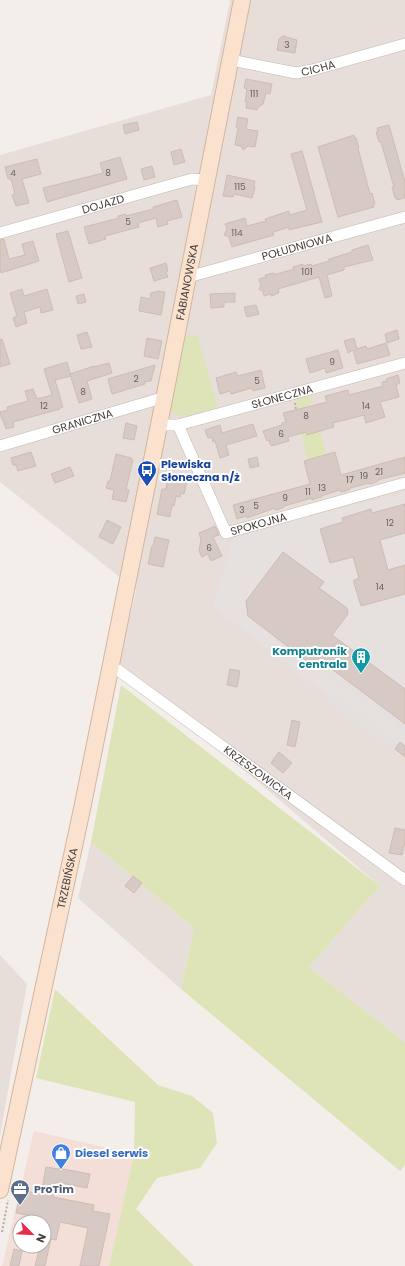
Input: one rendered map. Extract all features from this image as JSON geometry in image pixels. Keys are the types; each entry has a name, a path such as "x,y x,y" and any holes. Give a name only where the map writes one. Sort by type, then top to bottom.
{"street":[{"name":"FABIANOWSKA","path":"131,565 242,0"},
{"name":"CICHA","path":"230,60 296,73 312,70 405,44"},
{"name":"DOJAZD","path":"0,233 192,180 207,180"},
{"name":"POŁUDNIOWA","path":"188,277 405,217"},
{"name":"SŁONECZNA","path":"159,425 178,425 405,363"},
{"name":"GRANICZNA","path":"0,446 165,397"},
{"name":"SPOKOJNA","path":"178,425 226,533 405,483"},
{"name":"TRZEBIŃSKA","path":"0,1190 78,824 131,565"},
{"name":"KRZESZOWICKA","path":"110,668 118,670 405,880"}],"path":[{"path":"295,406 296,410"}],"shaded area":[{"path":"230,0 405,0 405,494 234,535 405,756 405,1042 309,967 380,886 119,663 136,590 0,482 0,155 211,95"},
{"path":"405,494 405,756 213,606 234,535"},
{"path":"317,661 405,727 405,733 314,666"},
{"path":"335,693 400,741 394,749 329,701"},
{"path":"91,842 194,928 181,989 78,898"},
{"path":"0,955 27,984 0,1136"},
{"path":"34,1131 134,1154 109,1266 2,1266 12,1224 12,1254 52,1254 52,1214 14,1214"}],"green space":[{"path":"197,335 218,408 180,417 175,415 170,410 185,336"},
{"path":"310,395 312,404 304,406 304,408 298,410 295,399"},
{"path":"320,431 326,455 308,460 301,434 306,432 307,435"},
{"path":"121,685 380,886 309,967 405,1042 405,1165 400,1171 181,989 194,928 91,842"},
{"path":"55,989 158,1085 192,1096 213,1113 217,1143 200,1168 157,1178 136,1209 194,1266 109,1266 134,1154 135,1102 36,1078"}],"building":[{"path":"283,36 297,40 295,53 277,50 279,39"},
{"path":"246,79 272,84 270,94 266,93 263,104 258,107 257,110 246,108 247,102 245,102 247,89 244,88"},
{"path":"238,117 248,119 246,129 258,131 255,147 248,146 243,150 241,146 235,145"},
{"path":"137,122 139,130 125,134 123,125"},
{"path":"389,125 405,182 405,198 397,200 396,197 395,198 392,187 394,187 381,142 379,142 376,132 378,131 377,128"},
{"path":"354,135 359,148 370,194 372,193 375,204 373,204 374,207 338,217 318,147"},
{"path":"181,149 185,162 174,165 171,152"},
{"path":"302,151 322,222 289,230 289,227 273,232 274,235 232,247 229,237 224,235 227,229 225,224 245,218 247,226 266,221 265,219 289,211 289,215 307,210 291,154"},
{"path":"120,157 127,179 47,202 43,188 103,173 100,163"},
{"path":"37,159 41,174 22,179 29,203 16,206 12,195 15,194 13,186 11,179 8,179 5,167"},
{"path":"152,166 155,177 144,180 141,169"},
{"path":"227,175 255,181 255,188 252,198 234,194 233,197 223,196"},
{"path":"177,200 182,217 167,221 168,224 158,227 156,218 138,223 139,227 105,236 106,239 89,244 84,227 119,218 118,216 126,214 126,216 153,209 153,207"},
{"path":"68,231 82,278 69,282 56,234"},
{"path":"4,239 9,259 25,255 22,244 33,241 39,261 1,273 0,240"},
{"path":"368,245 373,260 344,267 344,270 327,275 332,296 325,298 319,277 278,289 279,293 271,296 271,294 264,296 263,291 259,289 261,286 259,279 266,277 265,275 274,273 274,275 294,269 293,267 303,264 303,266 311,264 312,266 329,261 329,259"},
{"path":"166,263 168,271 166,272 168,277 154,281 150,268"},
{"path":"22,289 24,296 47,289 53,310 41,313 40,307 24,312 27,323 16,327 13,318 17,316 10,293"},
{"path":"159,291 165,292 161,315 139,311 141,297 150,299 151,293"},
{"path":"235,293 235,302 224,302 224,307 211,308 210,294"},
{"path":"84,294 86,302 78,304 76,296"},
{"path":"256,305 259,314 247,317 244,307"},
{"path":"397,330 399,339 387,343 385,334"},
{"path":"87,332 92,347 81,349 77,335"},
{"path":"147,338 162,341 158,359 144,356"},
{"path":"354,338 357,349 366,346 367,349 386,343 390,355 357,364 353,350 348,353 344,341"},
{"path":"0,339 2,339 10,364 0,367"},
{"path":"338,350 343,368 326,373 325,368 310,373 306,359"},
{"path":"67,362 71,376 55,380 63,407 13,422 14,427 6,429 0,412 8,410 7,407 28,401 25,391 33,389 37,399 52,395 44,369"},
{"path":"109,363 112,373 87,381 92,399 79,403 70,374"},
{"path":"155,365 151,381 144,382 145,384 112,394 108,379"},
{"path":"261,370 265,388 253,391 252,388 231,394 230,391 220,394 216,378 236,372 238,376"},
{"path":"398,375 400,383 396,385 399,397 380,402 385,417 366,423 364,415 333,423 334,427 307,435 306,432 288,437 289,441 271,446 269,440 267,441 263,431 282,425 282,423 286,422 283,413 327,402 325,396 348,390 349,395 383,386 382,382 387,381 386,379"},
{"path":"126,423 137,426 134,440 123,438"},
{"path":"253,424 257,436 226,445 229,455 220,458 215,441 213,442 212,437 208,438 205,430 220,425 222,433"},
{"path":"31,452 36,466 18,471 16,465 13,465 11,458"},
{"path":"335,452 341,475 405,457 405,473 378,480 374,483 350,488 346,491 341,492 340,490 312,500 312,498 284,506 280,509 275,510 275,508 247,518 246,516 237,519 233,505 310,484 304,461"},
{"path":"116,454 131,458 133,460 126,489 129,490 126,502 112,499 114,490 106,488 108,481 110,481"},
{"path":"257,457 259,466 250,468 248,459"},
{"path":"70,467 74,476 55,483 51,474"},
{"path":"168,477 187,481 184,494 181,493 180,497 176,496 174,506 172,505 170,517 157,514 162,489 166,489"},
{"path":"405,504 405,533 380,540 388,570 405,565 405,594 361,606 354,583 354,580 359,578 353,557 330,563 320,529 343,522 342,518 371,509 372,513"},
{"path":"107,520 121,527 113,544 99,537"},
{"path":"215,526 219,535 213,537 222,556 211,561 208,554 202,557 199,551 201,540 199,533"},
{"path":"155,537 169,540 163,567 148,564"},
{"path":"283,552 324,582 319,588 347,608 348,614 332,635 405,689 405,724 317,658 312,665 248,616 246,601"},
{"path":"230,669 240,671 237,687 227,685"},
{"path":"292,720 300,722 295,747 287,745"},
{"path":"400,742 405,746 405,757 395,749"},
{"path":"279,752 292,763 283,773 271,763"},
{"path":"395,828 405,830 405,842 402,855 389,853"},
{"path":"133,876 142,883 134,893 125,886"},
{"path":"46,1167 90,1174 87,1188 56,1182 53,1197 94,1205 93,1211 110,1214 99,1266 80,1266 88,1228 60,1222 56,1240 52,1239 52,1214 16,1213 21,1190 41,1194"},
{"path":"13,1254 21,1254 19,1266 10,1266"},
{"path":"38,1254 48,1254 45,1266 35,1266"}],"place":[{"name":"Plewiska Słoneczna n/ż","path":"147,487"},
{"name":"Komputronik centrala","path":"361,674"},
{"name":"Diesel serwis","path":"61,1170"},
{"name":"ProTim","path":"20,1206"}]}
